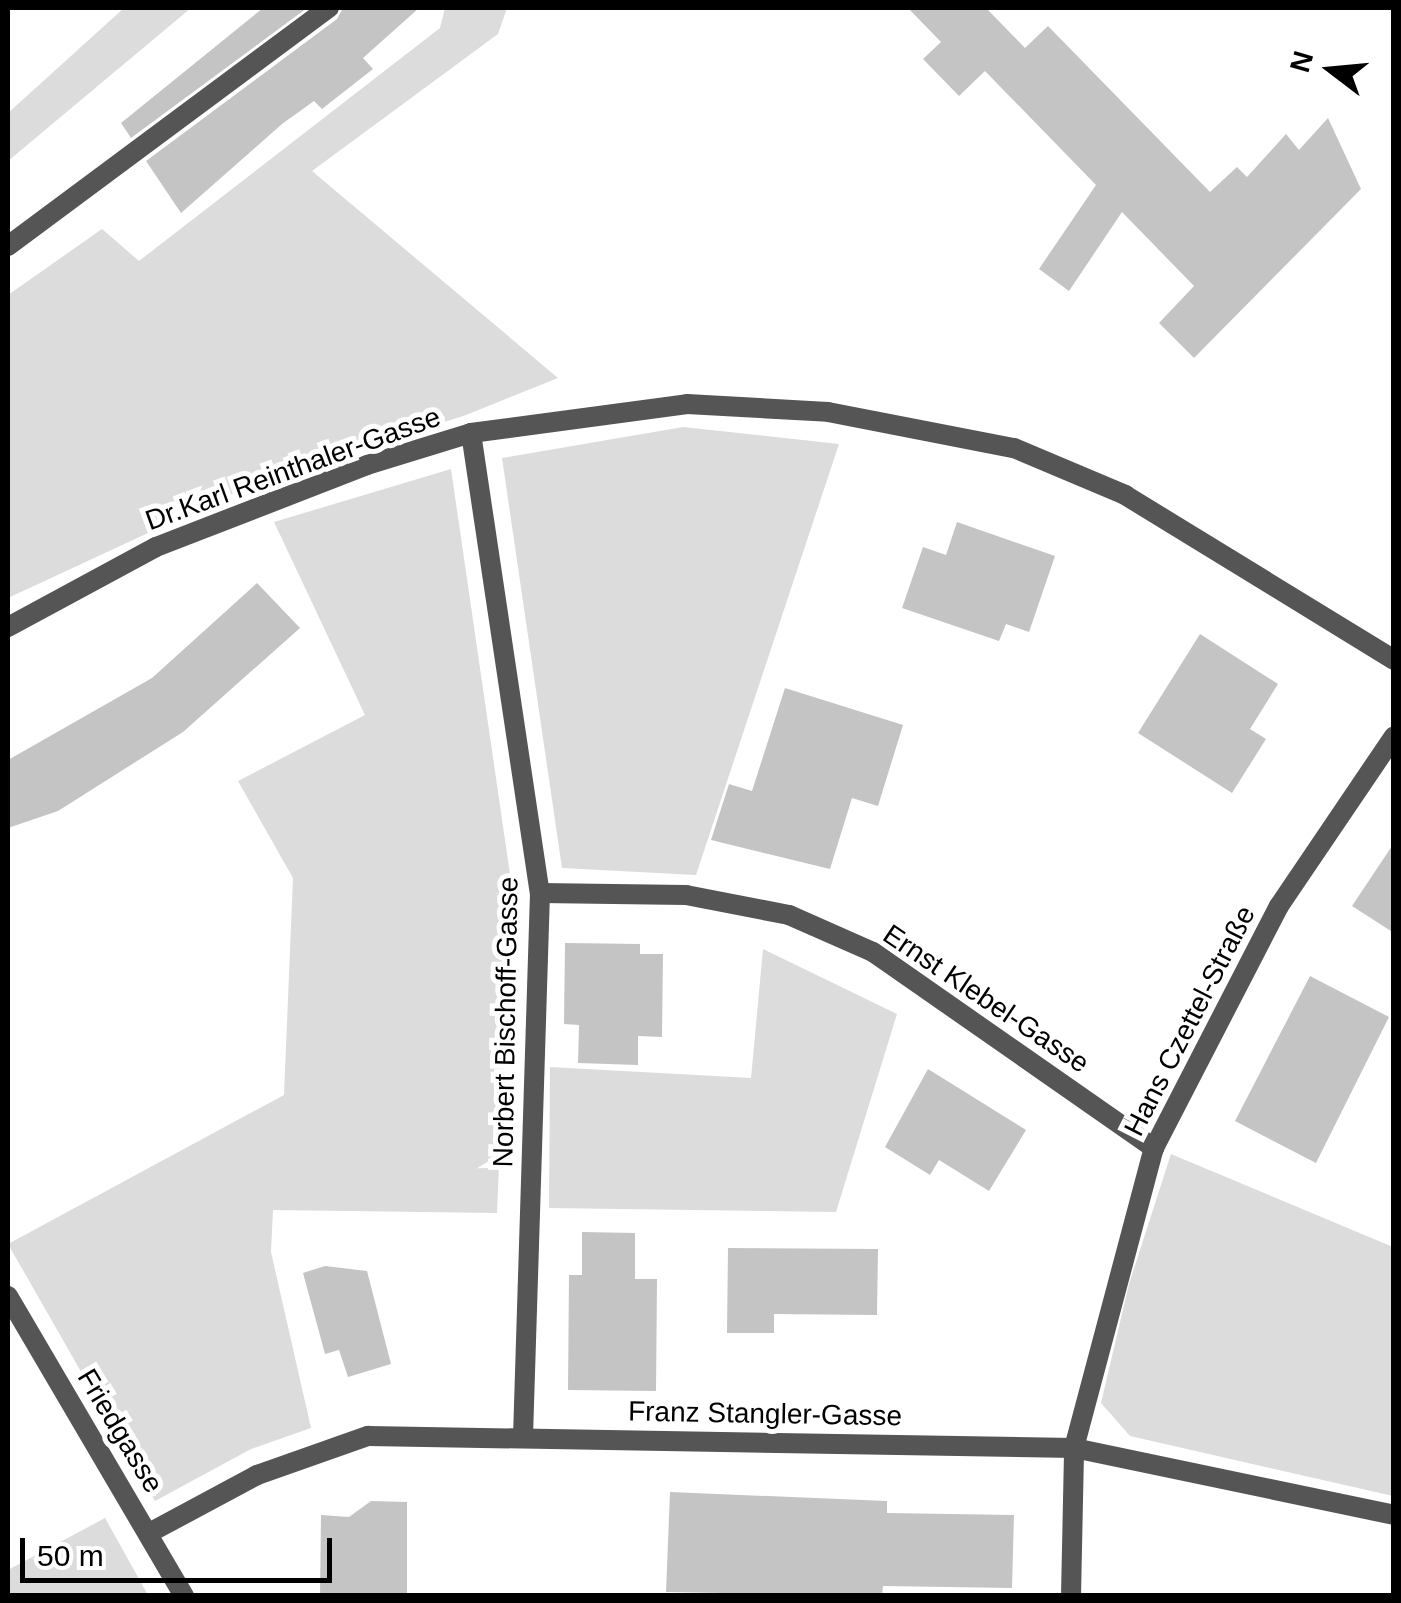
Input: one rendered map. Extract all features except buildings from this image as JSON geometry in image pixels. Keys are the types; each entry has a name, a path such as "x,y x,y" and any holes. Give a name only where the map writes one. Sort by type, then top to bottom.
{"street":[{"path":"8,246 329,8"},
{"name":"Dr.Karl Reinthaler-Gasse","path":"8,627 156,547 367,464 470,434 687,404 828,412 1014,448 1125,495 1394,660"},
{"name":"Norbert Bischoff-Gasse","path":"470,434 540,893 522,1436"},
{"name":"Hans Czettel-Straße","path":"1072,1596 1074,1448 1108,1300 1154,1148 1279,906 1394,736"},
{"name":"Ernst Klebel-Gasse","path":"540,893 686,895 789,916 873,952 1154,1148"},
{"name":"Friedgasse","path":"10,1306 184,1596"},
{"name":"Franz Stangler-Gasse","path":"149,1533 257,1475 368,1436 1074,1448 1394,1516"}],"shaded area":[{"path":"124,8 191,8 8,161 8,113"},
{"path":"445,8 507,8 498,34 312,171 558,378 466,415 258,482 8,598 8,295 102,229 139,261 440,28"},
{"path":"683,427 839,444 696,875 562,868 502,458"},
{"path":"451,469 511,881 497,1213 273,1210 271,1252 311,1428 251,1449 155,1501 8,1244 284,1095 293,878 238,781 365,715 274,522"},
{"path":"763,949 897,1014 836,1212 549,1208 550,1067 751,1078"},
{"path":"1171,1154 1393,1247 1393,1496 1130,1436 1101,1403 1129,1284"},
{"path":"105,1518 148,1595 8,1595 8,1570"}]}
